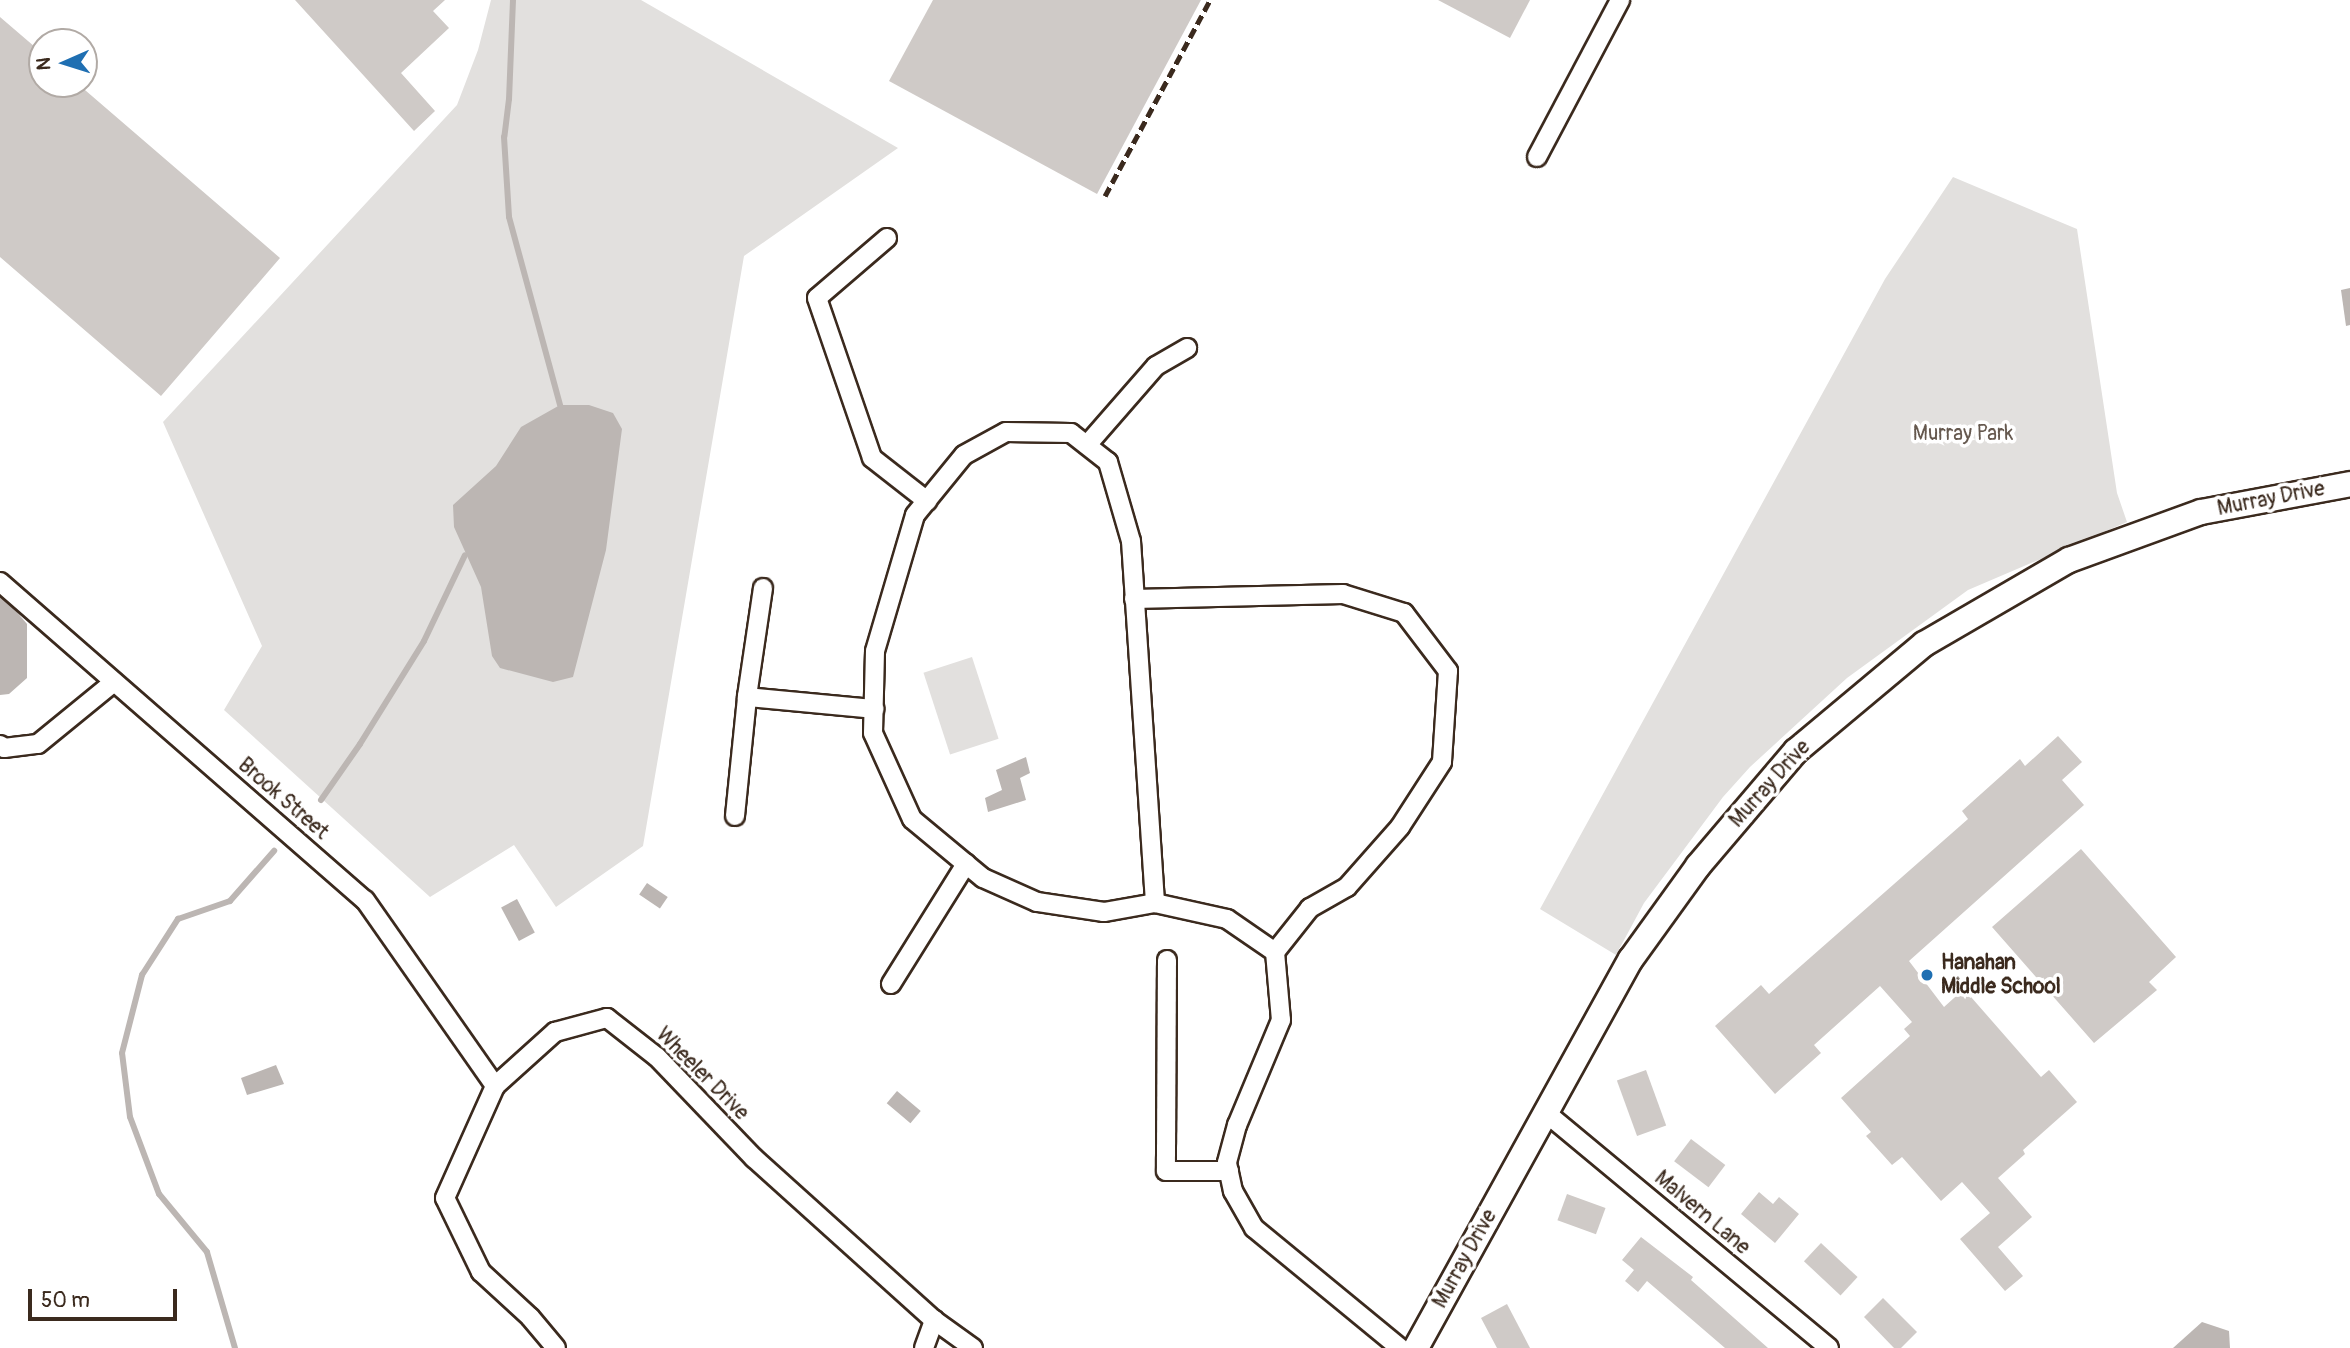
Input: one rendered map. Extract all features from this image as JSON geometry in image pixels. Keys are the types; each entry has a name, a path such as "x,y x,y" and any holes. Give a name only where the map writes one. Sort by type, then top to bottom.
{"street":[{"path":"1537,157 1620,0"},
{"path":"887,238 817,298 872,458 927,500"},
{"path":"1087,445 1156,366 1187,348"},
{"path":"1155,903 1130,541 1108,462 1071,433 1006,432 964,455 915,515 875,651 873,733 912,819 983,878 1037,902 1104,912 1155,903 1227,919 1275,952"},
{"name":"Murray Drive","path":"1413,1348 1631,959 1698,866 1796,751 1924,644 2069,560 2201,512 2350,484"},
{"name":"Brook Street","path":"0,582 365,900 495,1086"},
{"path":"735,816 747,696 764,588"},
{"path":"1134,599 1343,594 1404,613 1448,671 1442,762 1400,827 1347,887 1310,908 1275,952 1281,1020 1237,1125 1227,1163 1233,1191 1254,1228 1413,1348"},
{"path":"0,745 4,748 38,744 114,682"},
{"path":"747,696 874,709"},
{"path":"891,984 966,864"},
{"path":"1167,960 1166,1171 1229,1171"},
{"name":"Wheeler Drive","path":"556,1348 530,1317 481,1272 445,1198 495,1086 555,1032 607,1018 657,1057 754,1158 934,1320 973,1348"},
{"name":"Malvern Lane","path":"1545,1112 1829,1348"},
{"path":"924,1348 934,1320"}],"green space":[{"path":"491,0 641,0 898,148 744,256 643,846 556,907 514,845 430,897 224,710 262,646 163,422 457,105 478,50"},
{"name":"Murray Park","path":"1953,177 2077,229 2117,493 2127,522 1968,590 1847,678 1750,767 1723,797 1644,903 1616,955 1540,909 1885,279"},
{"path":"972,657 999,739 950,755 923,673"}],"shaded area":[{"path":"2350,288 2350,325 2346,326 2341,290"},
{"path":"560,405 589,405 613,413 622,429 606,550 573,677 553,682 500,668 492,656 481,587 454,527 453,505 496,466 521,427"},
{"path":"0,592 27,624 27,678 9,694 0,695"},
{"path":"1026,757 1030,773 1020,778 1026,800 988,812 985,798 1002,790 996,770"},
{"path":"647,883 668,897 660,909 639,895"},
{"path":"517,899 535,933 519,941 501,907"},
{"path":"276,1065 284,1084 247,1095 241,1078"},
{"path":"897,1091 921,1111 910,1123 887,1103"},
{"path":"2202,1322 2229,1331 2230,1348 2173,1348"}],"building":[{"path":"295,0 445,0 433,11 449,28 401,73 435,111 414,131"},
{"path":"933,0 1201,0 1097,194 889,81"},
{"path":"1438,0 1530,0 1510,38"},
{"path":"0,17 28,41 28,98 94,98 280,258 161,396 0,257"},
{"path":"2058,736 2082,762 2062,780 2084,805 1909,961 1944,1007 1964,989 2041,1077 2049,1070 2077,1102 2023,1150 2025,1154 1998,1178 2032,1217 1998,1247 2023,1276 2005,1291 1960,1239 1990,1213 1962,1182 1941,1201 1902,1157 1892,1165 1866,1136 1871,1132 1841,1098 1910,1036 1904,1029 1912,1022 1880,986 1814,1045 1821,1053 1775,1094 1715,1026 1761,985 1769,994 1968,819 1962,811 2020,759 2025,766"},
{"path":"2081,849 2176,957 2149,982 2157,990 2094,1043 1992,927"},
{"path":"1646,1070 1666,1125 1637,1136 1617,1081"},
{"path":"1691,1139 1725,1165 1708,1187 1674,1161"},
{"path":"1759,1192 1773,1204 1779,1197 1799,1214 1775,1243 1741,1214"},
{"path":"1567,1194 1606,1208 1596,1234 1557,1220"},
{"path":"1641,1237 1693,1277 1691,1280 1768,1348 1725,1348 1647,1281 1638,1292 1625,1281 1634,1270 1622,1260"},
{"path":"1821,1243 1858,1277 1841,1295 1804,1261"},
{"path":"1883,1298 1917,1332 1901,1348 1894,1348 1864,1317"},
{"path":"1507,1304 1530,1348 1497,1348 1481,1318"}],"waterway":[{"path":"513,0 509,99 504,137 509,217 560,405"},
{"path":"321,800 360,744 424,641 465,555"},
{"path":"235,1348 207,1252 159,1194 130,1117 122,1053 142,975 178,919 230,901 274,851"}],"railway":[{"path":"1105,196 1210,0"}],"place":[{"name":"Hanahan Middle School","path":"1927,975"}]}
